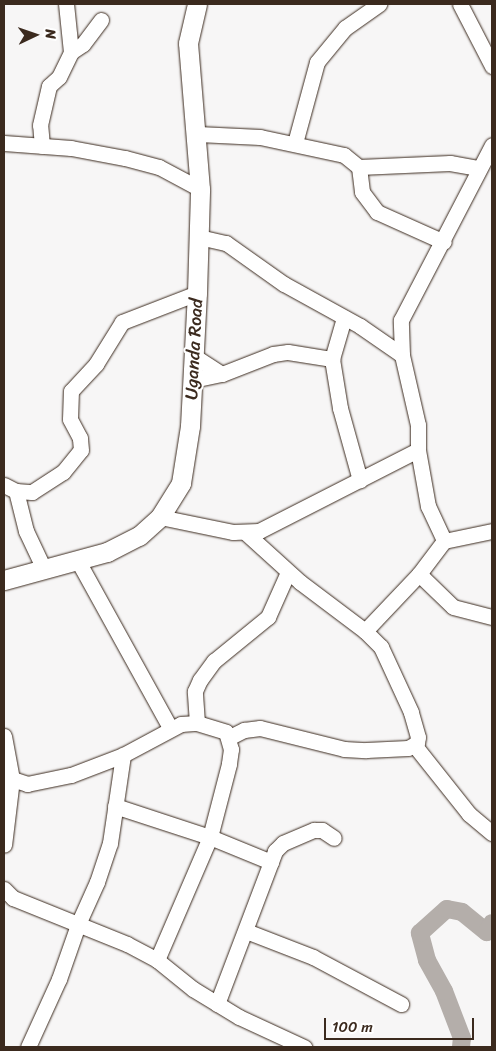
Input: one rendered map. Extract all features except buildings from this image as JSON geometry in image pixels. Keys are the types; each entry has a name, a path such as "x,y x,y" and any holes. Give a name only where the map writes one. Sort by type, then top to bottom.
{"main road":[{"name":"Uganda Road","path":"4,580 78,561 140,536 160,517 176,494 184,470 193,380 197,293 200,189 198,134 188,43 197,4"}],"street":[{"path":"42,146 40,125 49,86 59,78 71,52 66,4"},
{"path":"295,142 317,62 345,28 379,4"},
{"path":"460,4 492,66"},
{"path":"71,52 83,44 101,20"},
{"path":"198,134 245,135 295,142 344,155 359,167 450,163 479,168"},
{"path":"4,143 71,148 150,165 179,176 200,189"},
{"path":"444,541 428,506 418,450 418,425 402,355 401,320 444,242 492,145"},
{"path":"359,167 362,192 377,212 444,242"},
{"path":"199,237 226,243 284,284 344,318 402,355"},
{"path":"10,488 32,492 48,484 81,450 80,438 70,419 71,391 96,364 122,322 197,293"},
{"path":"344,318 332,359 340,408 360,480"},
{"path":"193,380 222,374 273,354 288,352 332,359"},
{"path":"194,356 222,374"},
{"path":"160,517 246,533 280,522 418,450"},
{"path":"10,488 26,531 44,569"},
{"path":"365,631 419,574 444,541 492,531"},
{"path":"246,533 288,572 365,631 381,647 416,724 418,737 415,746"},
{"path":"78,561 170,728"},
{"path":"197,723 195,692 200,680 214,661 268,617 288,572"},
{"path":"419,574 452,606 492,617"},
{"path":"12,779 27,784 54,779 123,755 170,728 197,723 214,726 230,738"},
{"path":"230,738 244,730 260,728 344,749 415,746"},
{"path":"4,736 12,779 4,845"},
{"path":"157,960 210,837 229,764 230,738"},
{"path":"415,746 469,814 492,833"},
{"path":"28,1047 59,979 110,843 123,755"},
{"path":"115,806 210,837 271,862"},
{"path":"217,1004 271,862 283,843 306,832 322,830 334,838"},
{"path":"4,888 13,898 79,922 157,960 217,1004 304,1047"},
{"path":"246,931 313,956 401,1004"}],"waterway":[{"path":"461,1047 462,1038 444,991 427,960 420,933 447,909 462,912 487,932 492,923"}]}
